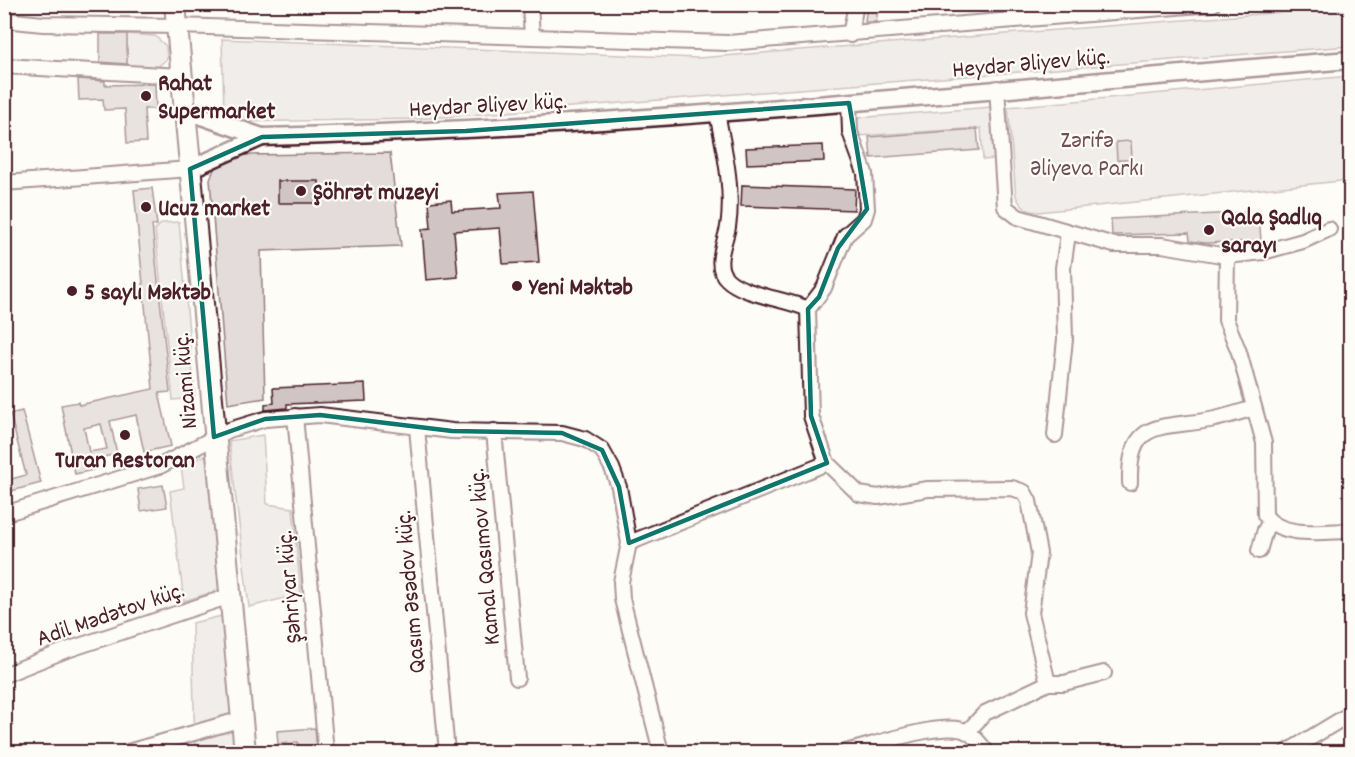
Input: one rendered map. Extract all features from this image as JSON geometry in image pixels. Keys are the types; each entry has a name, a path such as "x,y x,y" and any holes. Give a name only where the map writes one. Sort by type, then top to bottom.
{"highway":[{"name":"Nizami küç.","path":"176,4 214,437 245,753"}],"main road":[{"name":"Heydər Əliyev küç.","path":"262,137 466,131 849,103 997,88 1350,60"},
{"path":"184,110 262,137"},
{"path":"190,169 262,137"}],"street":[{"path":"530,4 532,37"},
{"path":"850,35 856,4"},
{"path":"4,20 43,24 728,42 850,35 1060,11 1214,4"},
{"path":"4,66 181,76"},
{"path":"997,88 1005,207 1018,217 1068,234 1114,245 1162,245 1227,256 1263,252 1303,241 1329,230"},
{"path":"849,103 850,132 865,173 867,209 864,219 845,236 824,288 808,309 811,416 827,463 859,494 878,497 928,489 1012,488 1024,492 1029,501 1039,553 1031,613 1048,683"},
{"path":"717,113 729,197 729,226 720,266 724,278 734,285 808,309"},
{"path":"4,183 190,169"},
{"path":"1055,435 1065,339 1063,268 1068,234"},
{"path":"1227,256 1227,320 1264,443 1263,508 1270,522 1291,530 1350,531"},
{"path":"1130,483 1129,459 1137,441 1156,426 1210,420 1254,408"},
{"path":"4,514 160,466 214,437 247,423 295,416 345,417 417,428 562,433 585,439 602,450 619,487 629,543 621,582 622,599 661,753"},
{"name":"Şəhriyar küç.","path":"295,416 326,753"},
{"name":"Qasım Əsədov küç.","path":"417,428 447,753"},
{"name":"Kamal Qasımov küç.","path":"494,431 517,678"},
{"path":"629,543 827,463"},
{"path":"1259,551 1265,530 1270,522"},
{"name":"Adil Mədətov küç.","path":"4,675 64,651 230,596"},
{"path":"967,732 985,713 1048,683 1064,683 1104,673"},
{"path":"1287,753 1350,714"},
{"path":"128,753 242,719"},
{"path":"845,753 936,729 956,729 967,732 987,753"}],"highlighted area":[{"path":"849,103 867,209 838,248 819,297 808,309 808,381 811,416 827,463 629,543 619,487 602,450 562,433 452,431 320,415 265,419 214,437 190,169 262,137 466,131"}],"green space":[{"path":"1350,7 1350,46 417,119 239,122 224,111 222,39 698,58"},
{"path":"127,34 155,36 166,46 167,59 156,68 127,67"},
{"name":"Zərifə Əliyeva Parkı","path":"1350,76 1350,180 1038,212 1024,208 1016,196 1008,107"},
{"path":"991,107 994,159 983,160 981,128 858,136 857,118"},
{"path":"390,153 401,246 261,251 265,398 228,404 210,179 216,164 242,155"},
{"path":"179,222 195,398 173,400 155,230 162,223"},
{"path":"263,435 267,504 293,508 301,594 249,607 229,441"},
{"path":"206,455 219,590 184,601 170,491 184,488 181,466"},
{"path":"222,616 236,752 195,752 192,623"}],"building":[{"path":"867,4 879,4 876,22 865,22"},
{"path":"100,34 127,34 127,64 100,62"},
{"path":"78,79 105,81 105,85 155,84 156,109 144,109 146,142 127,143 125,109 104,110 103,99 79,100"},
{"path":"977,129 979,150 871,158 869,137"},
{"path":"1131,141 1132,160 1117,160 1116,142"},
{"path":"823,145 824,161 747,164 746,148"},
{"path":"278,181 319,181 320,203 278,203"},
{"path":"742,185 855,189 854,210 741,206"},
{"path":"152,188 157,225 152,225 170,392 159,393 171,446 144,452 136,415 110,421 117,454 90,460 93,470 75,474 61,405 78,402 79,405 153,389 134,190","holes":["101,424 107,449 89,452 84,428"]},
{"path":"533,191 539,262 503,264 500,228 454,231 458,277 426,280 422,229 431,228 429,202 451,200 452,211 501,208 499,193"},
{"path":"1259,212 1261,241 1205,243 1190,241 1189,233 1112,235 1111,219"},
{"path":"365,384 366,401 287,404 287,408 265,410 265,404 274,403 273,388"},
{"path":"22,411 41,483 4,493 4,481 26,475 10,414"},
{"path":"163,485 167,507 141,511 138,489"},
{"path":"315,728 317,753 299,753 298,742 278,744 277,731"}],"place":[{"name":"Rahat Supermarket","path":"146,96"},
{"name":"Şöhrət muzeyi","path":"301,191"},
{"name":"Ucuz market","path":"146,207"},
{"name":"Qala Şadlıq sarayı","path":"1209,230"},
{"name":"Yeni Məktəb","path":"517,286"},
{"name":"5 saylı Məktəb","path":"72,291"},
{"name":"Turan Restoran","path":"125,435"}]}
